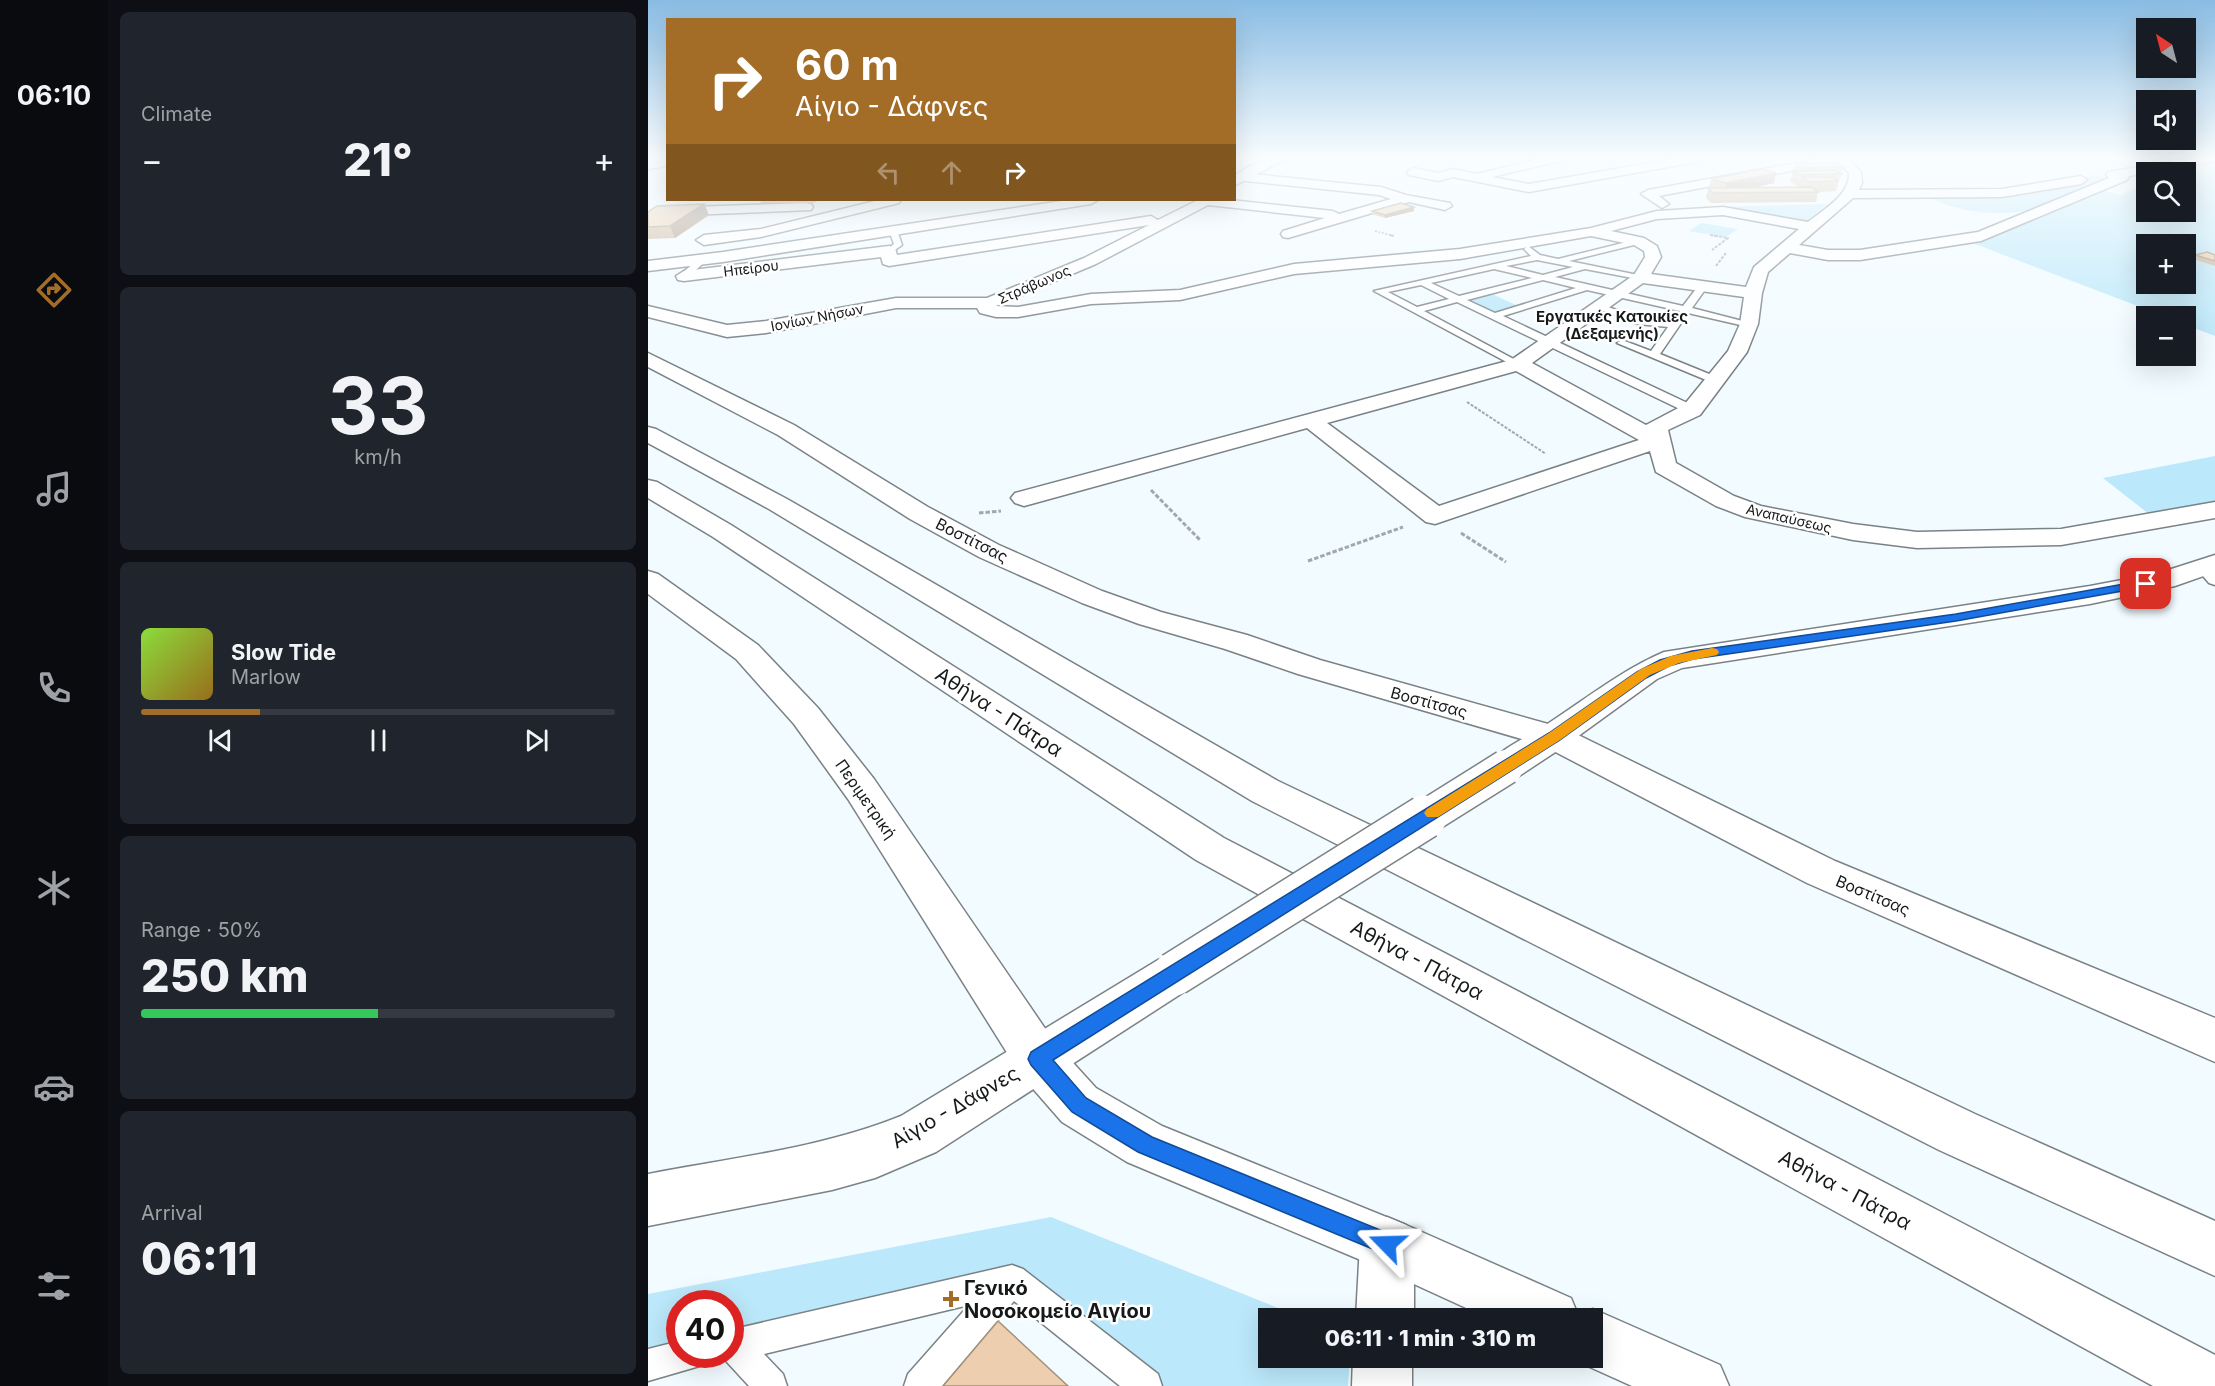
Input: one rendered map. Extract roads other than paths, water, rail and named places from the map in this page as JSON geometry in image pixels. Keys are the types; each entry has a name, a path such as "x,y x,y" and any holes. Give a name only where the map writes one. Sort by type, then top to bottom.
{"main road":[{"path":"683,269 704,240 723,222"},
{"path":"704,240 761,233 806,222"},
{"path":"648,266 683,269 704,260 948,222"},
{"name":"Ηπείρου","path":"683,269 889,256 1142,222"},
{"name":"Στράβωνος","path":"989,303 1090,261 1167,222"},
{"path":"1288,234 1328,222"},
{"path":"1350,222 1366,228"},
{"path":"989,303 986,309 990,311 1018,312 1091,299 1188,294 1338,264 1460,254 1591,232 1631,222"},
{"path":"1782,222 1811,227"},
{"path":"1658,441 1656,427 1692,410 1737,352 1749,324 1760,270 1817,222"},
{"path":"1788,248 1828,255 1868,254 1981,236 2015,222"},
{"path":"1024,498 1518,364 1640,278 1653,257 1652,249 1639,241 1591,232"},
{"path":"812,243 822,260"},
{"path":"1640,278 1754,293"},
{"name":"Ιονίων Νήσων","path":"648,311 727,331 766,327 896,303 989,303"},
{"name":"Βοστίτσας","path":"648,359 786,430 920,513 989,551 1092,597 1150,618 1236,642 1340,677 1506,721 1554,737 1821,872 2215,1040"},
{"path":"1518,364 1658,441"},
{"path":"1310,420 1434,516 1658,441"},
{"path":"648,434 778,504 1265,791 1957,1132 2215,1249"},
{"name":"Αναπαύσεως","path":"1658,441 1665,467 1725,501 1772,516 1884,537 1917,540 2061,537 2215,510"},
{"name":"Αθήνα - Πάτρα","path":"648,486 722,531 1210,849 2213,1386"},
{"name":"Αίγιο - Δάφνες","path":"648,1200 832,1164 875,1152 918,1134 1554,737 1646,672 1686,656 2079,597 2211,570"},
{"name":"Περιμετρική","path":"648,580 747,652 806,716 861,789 1038,1059 1079,1105 1145,1144 1387,1244 1529,1308"},
{"path":"1385,1308 1387,1244"},
{"path":"1603,1342 1700,1386"},
{"path":"1382,1386 1383,1368"}],"lane":[{"path":"889,256 898,245 893,230"},
{"path":"1558,261 1639,241"},
{"path":"1528,249 1537,257"},
{"path":"1518,364 1379,291 1537,257 1640,278"},
{"path":"1493,266 1749,324"},
{"path":"1416,310 1584,267"},
{"path":"1422,282 1692,410"},
{"path":"1494,316 1585,287"},
{"path":"1653,356 1684,309 1702,287"},
{"path":"1490,291 1525,306"},
{"path":"1599,307 1642,322 1674,326"},
{"path":"1622,343 1715,380"},
{"path":"744,1342 1012,1280"},
{"path":"920,1386 1012,1280"},
{"path":"1012,1280 1146,1386"},
{"path":"744,1358 771,1386"},
{"path":"648,1365 666,1360"}],"place":[{"name":"Γενικό Νοσοκομείο Αιγίου","path":"951,1299"}],"district":[{"name":"Εργατικές Κατοικίες (Δεξαμενής)","path":"1612,324"}]}
